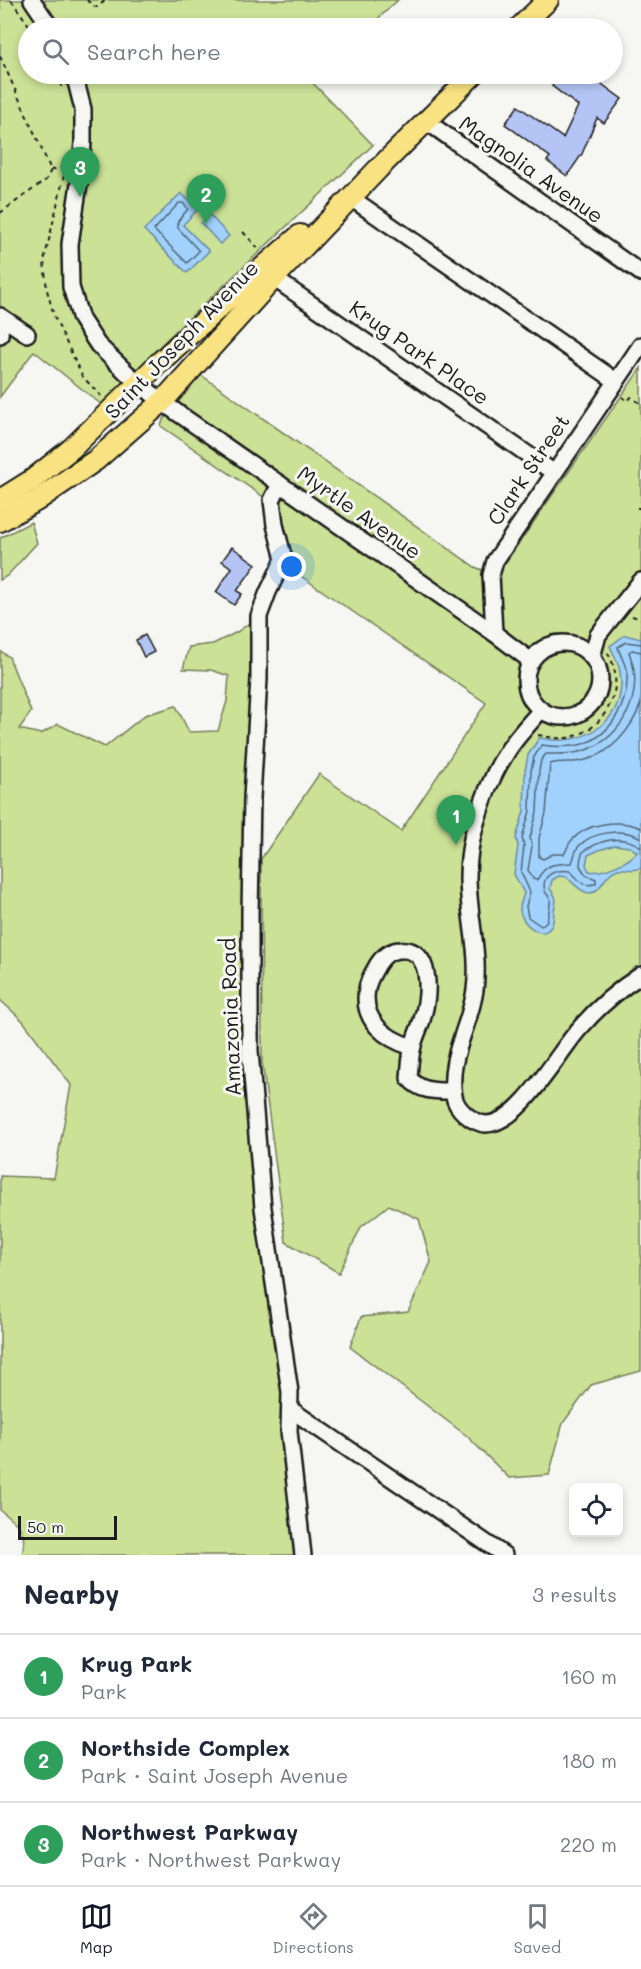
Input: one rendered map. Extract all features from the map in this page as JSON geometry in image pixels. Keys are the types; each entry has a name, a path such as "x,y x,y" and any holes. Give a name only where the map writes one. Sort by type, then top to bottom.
{"main road":[{"path":"529,18 548,0"},
{"name":"Saint Joseph Avenue","path":"0,521 36,501 96,460 162,402 268,274 464,84"},
{"name":"Saint Joseph Avenue","path":"0,500 32,480 71,448 139,383 268,274 351,198 378,169"}],"street":[{"path":"32,0 44,18"},
{"name":"Myrtle Avenue","path":"77,84 83,109 83,143 70,244 70,287 81,319 98,345 162,402 531,660"},
{"name":"Magnolia Avenue","path":"426,121 641,273"},
{"path":"351,198 613,385"},
{"name":"Krug Park Place","path":"268,274 553,472"},
{"path":"0,335 0,319 27,334"},
{"name":"Clark Street","path":"494,633 491,575 495,561 641,345"},
{"name":"Amazonia Road","path":"280,484 272,500 275,525 284,559 259,616 259,679 251,844 250,1051 263,1208 290,1392 289,1431 303,1555"},
{"path":"598,653 568,643 553,644 540,650 531,660 526,673 526,687 532,700 541,710 550,715 571,716 590,705 599,687 598,635 641,581"},
{"path":"541,710 507,751 492,780 471,843 468,878 477,971 475,992 458,1045 452,1076 454,1099 465,1116 486,1124 500,1120 514,1111 530,1096 577,1031 598,1008 641,975"},
{"path":"412,1047 392,1040 371,1020 366,1004 367,987 380,960 393,950 407,949 417,954 424,966 428,990 423,1017 412,1047 410,1078 415,1085 432,1090 453,1091"},
{"path":"290,1409 504,1555"}],"path":[{"path":"11,0 24,18"},
{"path":"87,0 97,8 106,0"},
{"path":"0,56 51,170"},
{"path":"51,170 66,167"},
{"path":"0,213 46,180 51,170"},
{"path":"243,232 258,248"},
{"path":"613,385 628,401 631,397 641,407"},
{"path":"629,616 641,619"},
{"path":"536,735 570,737 583,733 601,719 612,700 616,674 613,663 598,653"}],"green space":[{"path":"0,0 398,0 379,18 18,18 18,84 314,84 373,145 168,338 102,405 34,351 0,397"},
{"path":"641,368 641,1371 591,1385 563,1423 549,1475 509,1478 467,1436 350,1347 361,1317 408,1312 431,1262 419,1219 389,1205 361,1227 339,1273 286,1242 262,1062 261,859 319,774 401,831 486,703 286,566 288,539 284,523 268,500 161,426 163,420 201,375 475,567 496,576"},
{"path":"31,522 37,543 7,576 0,580 0,538"},
{"path":"255,619 248,1057 299,1555 22,1555 23,1534 17,1524 0,1510 0,1176 54,1178 71,1085 23,1021 0,1000 0,651 9,657 31,712 19,729 41,734 58,724 105,747 145,715 176,706 189,732 218,731 227,701 229,676 211,670 183,669 189,647 213,644 237,632"}],"water":[{"path":"181,193 198,209 183,225 209,251 187,273 144,230"},
{"path":"210,215 229,236 220,244 201,223"},
{"path":"625,635 641,639 641,868 618,869 611,872 593,892 586,892 578,888 567,877 559,876 552,880 550,889 556,901 553,924 546,931 536,931 521,915 520,906 524,893 514,874 518,846 516,838 524,811 525,771 528,755 539,738 571,739 586,735 599,728 609,717 617,705 621,690 619,669 610,646","holes":["615,845 630,847 637,852 628,860 615,866 601,871 589,871 586,865 588,855 599,850"]}],"building":[{"path":"554,84 602,84 622,99 604,123 597,118 582,154 567,176 547,161 550,157 505,124 518,106 563,138 578,106 552,86"},
{"path":"232,547 256,564 237,591 242,594 234,605 216,592 232,568 222,561"},
{"path":"145,635 154,652 144,657 136,640"}],"place":[{"name":"Northwest Parkway","path":"80,197"},
{"name":"Northside Complex","path":"206,224"},
{"name":"Krug Park","path":"456,845"}]}
